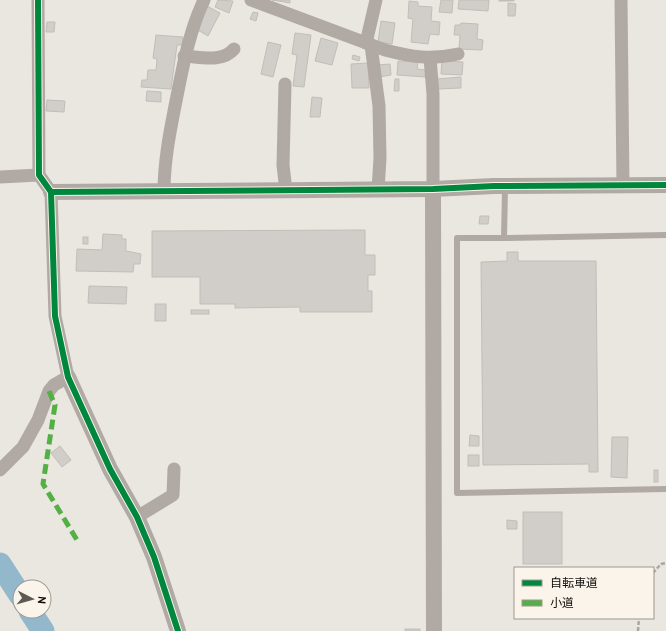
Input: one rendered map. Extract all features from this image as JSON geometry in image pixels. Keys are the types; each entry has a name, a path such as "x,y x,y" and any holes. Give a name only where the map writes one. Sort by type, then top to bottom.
{"street":[{"path":"38,0 38,175 50,192 55,316 68,377 110,469 137,517 154,557 178,631"},
{"path":"164,192 170,130 184,56 194,20 204,0"},
{"path":"251,0 369,44 406,56 430,58 458,54"},
{"path":"376,0 369,44 379,106 380,158 378,190"},
{"path":"621,0 623,186"},
{"path":"184,56 218,58 230,54 234,49"},
{"path":"430,58 433,94 434,631"},
{"path":"285,84 283,165 286,191"},
{"path":"0,177 38,175"},
{"path":"50,192 433,190 505,186 666,185"},
{"path":"3,468 24,447 38,420 49,391 54,385 68,377"},
{"path":"137,517 173,495 174,469"}],"lane":[{"path":"504,238 505,186"},
{"path":"666,235 457,238 457,493 666,489"}],"path":[{"path":"654,572 666,563"},
{"path":"638,631 639,619"}],"building":[{"path":"218,0 233,1 229,13 215,7"},
{"path":"272,0 290,0 290,3"},
{"path":"441,0 453,0 452,13 439,12"},
{"path":"459,0 489,0 488,11 458,9"},
{"path":"514,0 514,1 499,1"},
{"path":"409,1 418,2 418,6 432,7 431,21 440,22 439,35 430,34 428,44 411,42 413,19 408,18"},
{"path":"508,3 516,4 515,16 508,16"},
{"path":"207,6 220,13 208,36 196,29"},
{"path":"253,12 258,13 256,21 250,19"},
{"path":"381,21 395,23 392,44 378,42"},
{"path":"47,22 55,22 54,32 46,32"},
{"path":"461,23 478,24 477,39 483,40 482,50 459,49 460,35 454,35 455,25 460,25"},
{"path":"295,33 311,35 304,87 293,86 297,55 292,54"},
{"path":"156,35 183,37 182,45 177,45 171,89 141,87 142,80 147,80 148,70 156,70 157,59 153,58"},
{"path":"321,38 338,43 332,65 315,61"},
{"path":"268,42 281,45 273,77 261,74"},
{"path":"353,55 360,57 359,61 352,59"},
{"path":"398,61 418,62 417,69 426,70 425,77 397,75"},
{"path":"442,61 463,62 462,75 441,74"},
{"path":"368,63 369,88 352,88 351,64"},
{"path":"390,64 391,75 379,77 378,65"},
{"path":"461,77 461,88 438,89 437,79"},
{"path":"395,79 399,79 399,91 394,91"},
{"path":"147,91 161,92 161,102 146,101"},
{"path":"312,97 322,98 320,117 310,117"},
{"path":"47,100 65,101 64,112 46,111"},
{"path":"480,216 489,216 488,224 479,224"},
{"path":"365,230 365,255 375,255 375,275 368,275 368,291 372,291 372,312 300,312 300,307 235,308 235,304 200,304 200,277 152,277 152,231"},
{"path":"103,234 122,235 122,239 126,239 126,251 141,254 140,264 134,264 133,272 76,271 77,249 102,250"},
{"path":"83,237 88,237 88,244 83,244"},
{"path":"507,252 518,252 518,261 596,261 598,472 589,472 589,464 483,465 481,262 507,261"},
{"path":"89,286 127,287 126,304 88,303"},
{"path":"155,304 166,304 166,321 155,321"},
{"path":"191,310 209,310 209,314 191,314"},
{"path":"470,435 479,436 479,446 469,446"},
{"path":"612,437 628,437 627,478 611,477"},
{"path":"60,446 71,460 62,467 51,453"},
{"path":"468,455 479,455 479,466 468,466"},
{"path":"654,470 658,470 658,482 654,482"},
{"path":"523,512 562,512 562,564 523,564"},
{"path":"507,520 517,521 517,529 507,529"},
{"path":"405,629 420,629 420,631 405,631"}],"waterway":[{"path":"0,564 12,583"},
{"path":"35,619 43,631"}],"marked path":[{"path":"49,391 55,405 43,484 77,540"}],"cycle path":[{"path":"38,0 39,175 51,192 55,316 68,377 110,469 137,517 154,557 178,631"},
{"path":"51,192 433,189 494,186 666,185"}]}
